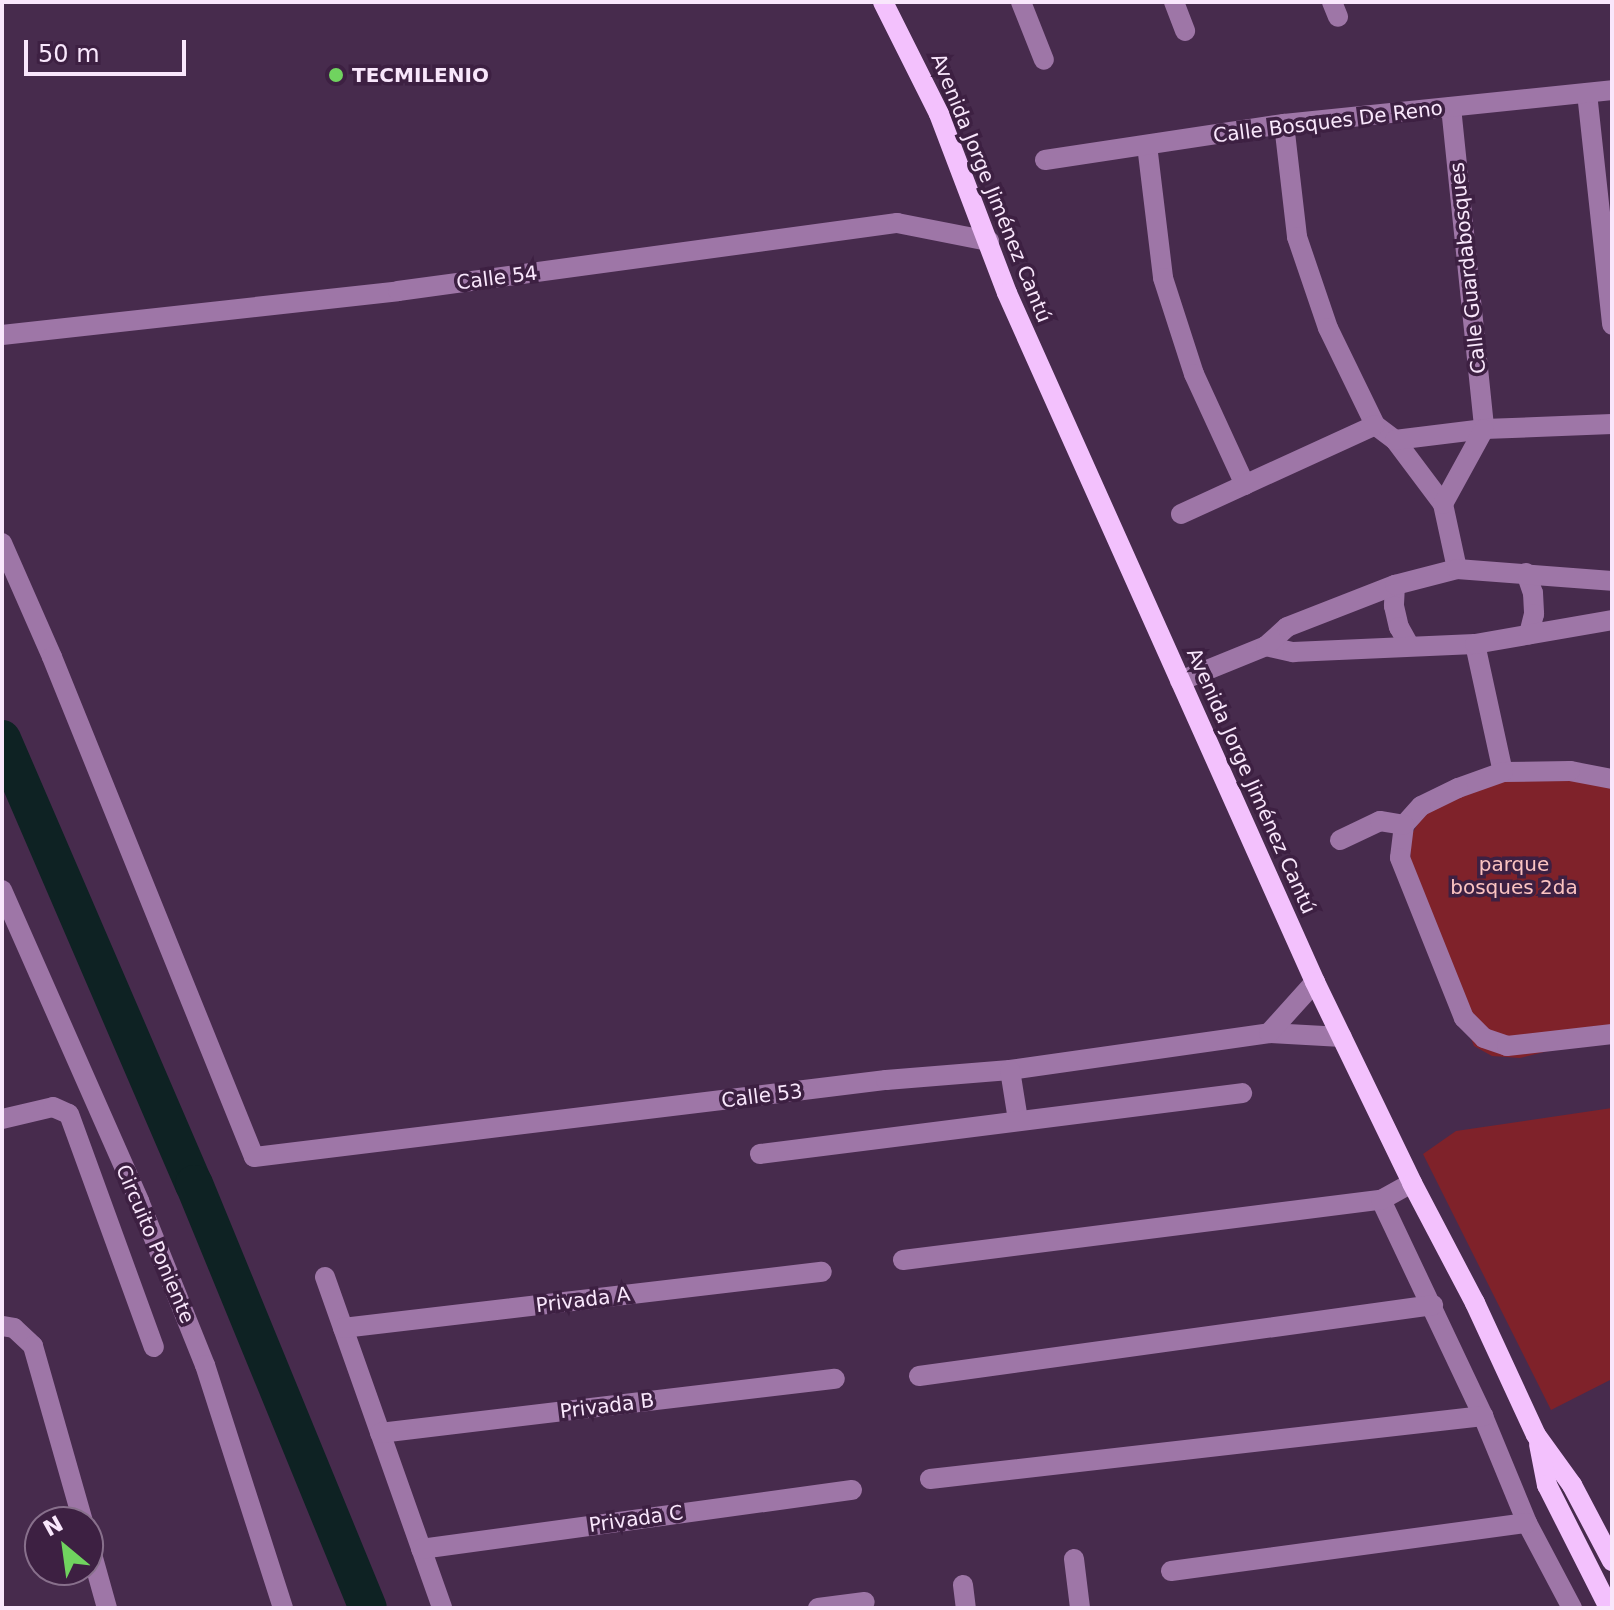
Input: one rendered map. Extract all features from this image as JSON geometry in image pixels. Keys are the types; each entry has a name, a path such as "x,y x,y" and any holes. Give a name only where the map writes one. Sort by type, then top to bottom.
{"main road":[{"name":"Avenida Jorge Jiménez Cantú","path":"883,2 939,114 1012,305 1315,982 1412,1183 1475,1303 1538,1440 1572,1485 1612,1561"},
{"path":"1538,1440 1547,1485 1609,1608"}],"street":[{"path":"1021,2 1044,60"},
{"path":"1174,2 1185,31"},
{"name":"Calle Bosques De Reno","path":"1045,160 1284,124 1612,90"},
{"path":"1587,93 1612,325"},
{"name":"Calle Guardabosques","path":"1451,107 1484,429"},
{"path":"1284,124 1297,237 1328,328 1375,425 1395,440 1443,504 1457,569"},
{"path":"1147,145 1163,278 1194,374 1245,485"},
{"name":"Calle 54","path":"2,335 413,289 897,223 989,241"},
{"path":"1395,440 1484,429 1612,424"},
{"path":"1181,514 1375,425"},
{"path":"1443,504 1484,429"},
{"name":"Calle 53","path":"2,543 58,671 254,1157 886,1080 1010,1070 1269,1033 1342,1037"},
{"path":"1180,681 1266,646 1287,627 1395,585 1457,569 1612,581"},
{"path":"1526,573 1533,593 1534,614 1529,634"},
{"path":"1395,585 1396,617 1409,645"},
{"path":"1266,646 1293,652 1475,644 1612,620"},
{"path":"1475,644 1503,772"},
{"path":"1612,779 1570,771 1503,772 1458,788 1421,806 1404,825 1400,858 1464,1018 1484,1038 1507,1046 1612,1034"},
{"path":"1340,840 1380,821 1404,825"},
{"name":"Circuito Poniente","path":"2,890 139,1201 205,1365 283,1608"},
{"path":"1269,1033 1315,982"},
{"path":"1010,1070 1018,1120"},
{"path":"760,1154 1242,1093"},
{"path":"2,1119 53,1107 69,1114 154,1347"},
{"path":"903,1260 1381,1200 1412,1183"},
{"path":"1381,1200 1433,1305 1527,1523 1572,1608"},
{"name":"Privada A","path":"343,1328 822,1272"},
{"path":"325,1277 442,1608"},
{"path":"919,1376 1433,1305"},
{"path":"2,1326 14,1328 33,1346 78,1506"},
{"name":"Privada B","path":"380,1433 835,1379"},
{"path":"930,1479 1483,1416"},
{"name":"Privada C","path":"421,1549 852,1490"},
{"path":"1171,1571 1527,1523"},
{"path":"1074,1559 1080,1608"},
{"path":"963,1585 966,1608"},
{"path":"101,1586 107,1608"},
{"path":"818,1608 865,1602"}],"green space":[{"name":"parque bosques 2da","path":"1512,774 1612,783 1612,1040 1576,1044 1520,1058 1492,1056 1474,1046 1411,881 1410,837 1429,805"},
{"path":"1612,1108 1612,1379 1551,1410 1423,1154 1456,1131"}],"waterway":[{"path":"2,739 194,1184 368,1608"}],"place":[{"name":"TECMILENIO","path":"336,75"}]}
